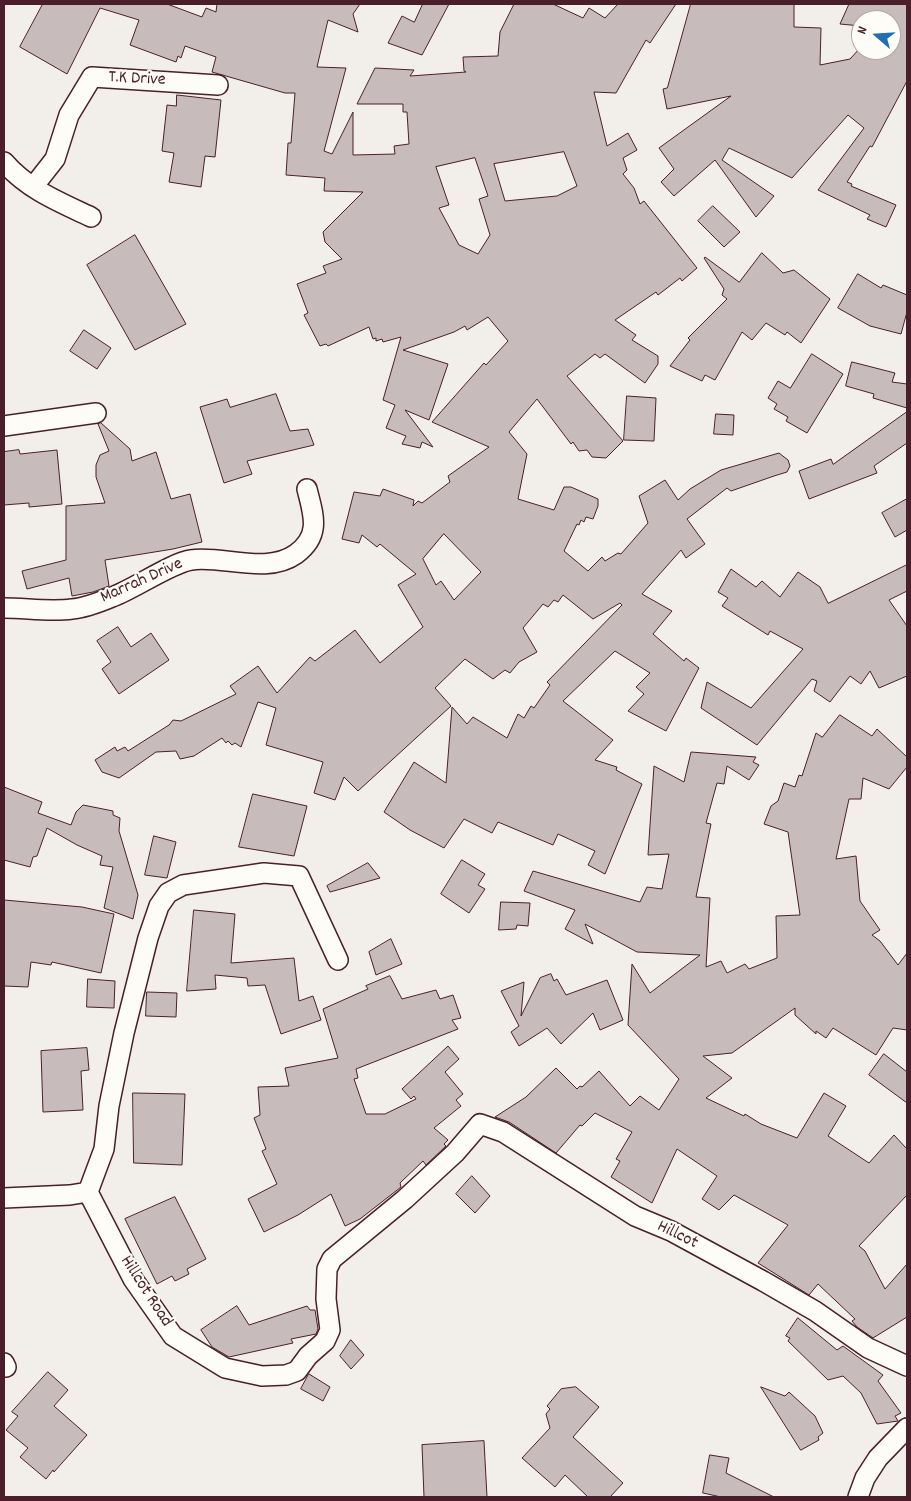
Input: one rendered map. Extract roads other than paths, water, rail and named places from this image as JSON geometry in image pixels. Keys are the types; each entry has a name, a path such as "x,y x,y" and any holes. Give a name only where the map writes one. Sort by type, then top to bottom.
{"street":[{"name":"T.K Drive","path":"33,187 56,159 69,115 92,77 218,85"},
{"path":"4,162 15,175 33,187 91,217"},
{"path":"4,426 96,413"},
{"name":"Marrah Drive","path":"4,608 73,609 113,597 189,560 211,558 228,563 278,562 296,554 309,539 315,524 307,489"},
{"path":"4,1198 70,1196 88,1192 104,1149 109,1106 117,1066 148,938 159,906 168,893 183,885 264,873 299,876 338,960"},
{"name":"Hillcot","path":"455,1153 480,1124 503,1132 635,1216 671,1231 764,1281 815,1311 868,1348 907,1366"},
{"name":"Hillcot Road","path":"88,1192 133,1280 173,1336 225,1368 251,1374 286,1376 297,1371 308,1356 325,1341 330,1330 326,1299 328,1269 332,1259 405,1199 455,1153"},
{"path":"858,1497 866,1478 878,1458 907,1428"}]}
